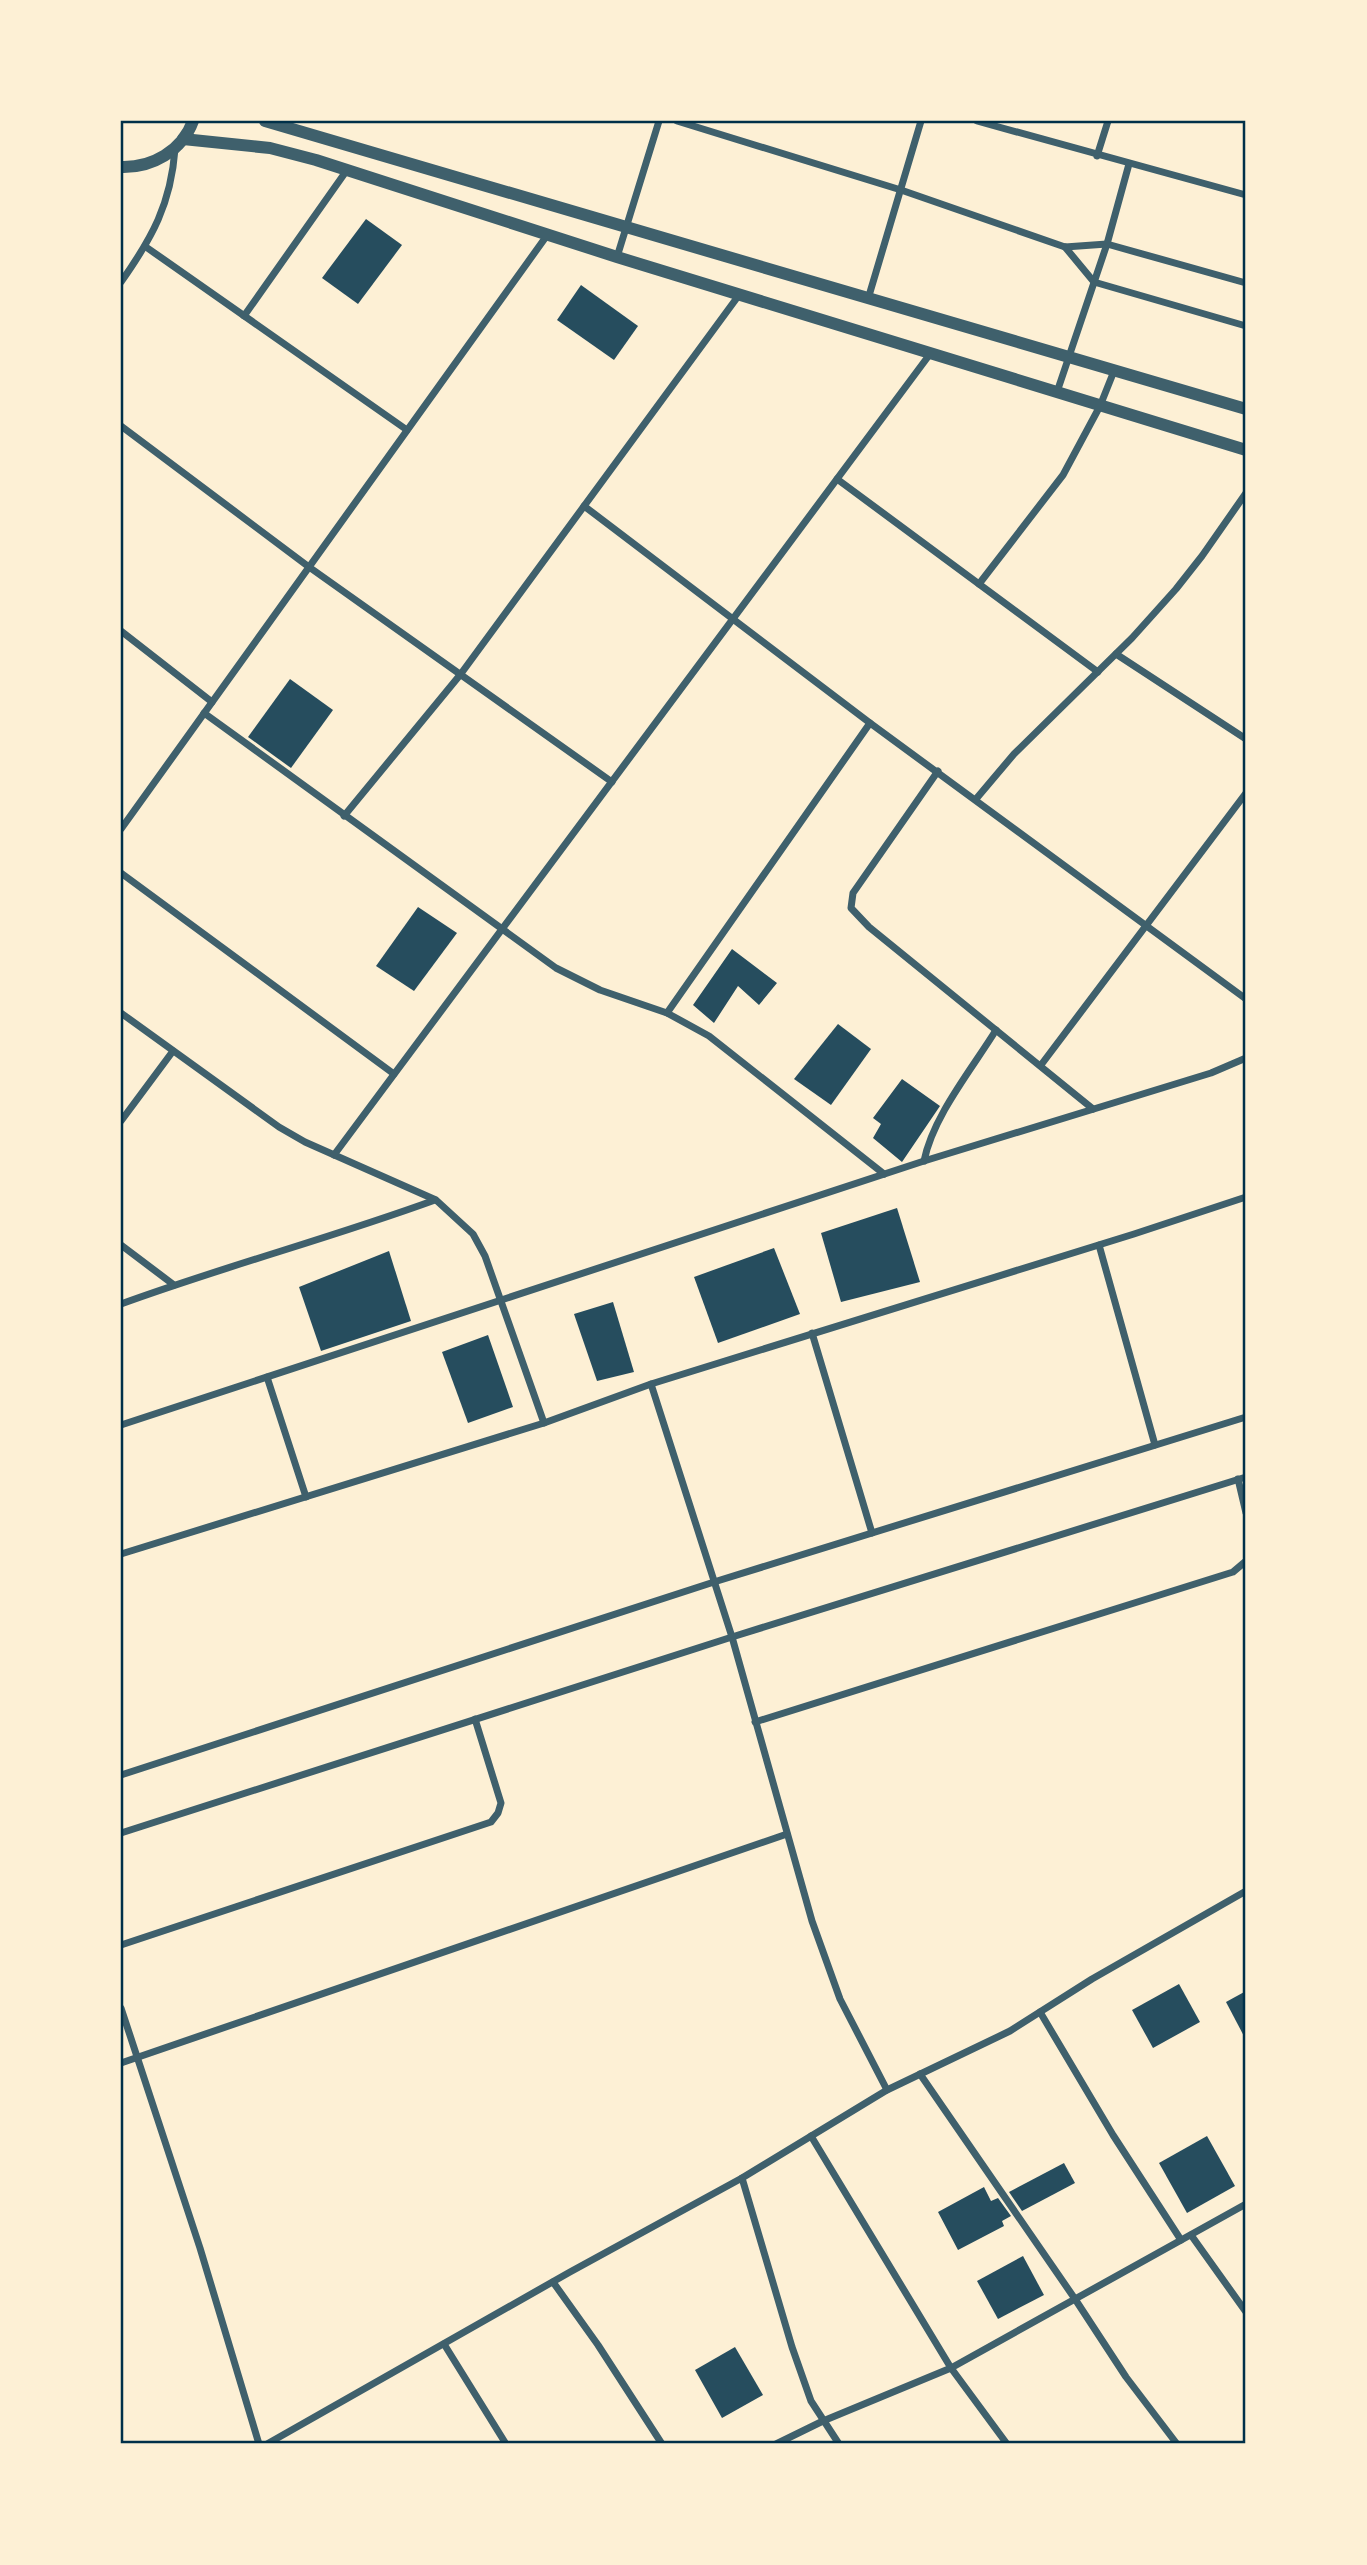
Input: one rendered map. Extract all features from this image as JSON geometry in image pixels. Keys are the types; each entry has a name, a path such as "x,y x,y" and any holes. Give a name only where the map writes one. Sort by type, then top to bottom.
{"street":[{"path":"121,282 146,247 168,197 179,144 193,121"},
{"path":"265,121 1246,409"},
{"path":"617,257 659,121"},
{"path":"677,121 901,190 1065,247 1107,244 1246,283"},
{"path":"868,299 921,121"},
{"path":"977,121 1246,195"},
{"path":"1097,156 1108,121"},
{"path":"121,167 133,168 156,162 179,144 270,148 348,169 617,257 1246,450"},
{"path":"1056,392 1107,244 1129,164"},
{"path":"244,316 348,169"},
{"path":"121,829 548,234"},
{"path":"146,247 407,430"},
{"path":"1065,247 1094,282 1246,326"},
{"path":"344,816 460,675 739,295"},
{"path":"334,1155 930,354"},
{"path":"979,584 1063,475 1100,406 1114,370"},
{"path":"121,426 309,567 612,782"},
{"path":"837,479 1098,672"},
{"path":"976,799 1014,754 1116,654 1185,578 1246,493"},
{"path":"584,506 870,723 1246,999"},
{"path":"121,631 212,702"},
{"path":"1116,654 1246,739"},
{"path":"204,713 556,968 579,981 667,1013 709,1037 884,1174"},
{"path":"667,1013 870,723"},
{"path":"938,771 853,893 852,908 869,927 1093,1109"},
{"path":"1041,1065 1246,793"},
{"path":"121,873 394,1074"},
{"path":"121,1013 279,1127 334,1155 436,1200 473,1234 485,1256 502,1300 544,1423"},
{"path":"924,1161 937,1124 996,1030"},
{"path":"121,1121 173,1051"},
{"path":"121,1425 924,1161 1211,1073 1246,1058"},
{"path":"121,1554 544,1423 651,1384 1246,1197"},
{"path":"121,1304 350,1231 436,1200"},
{"path":"121,1245 174,1285"},
{"path":"1099,1245 1155,1445"},
{"path":"813,1332 872,1533"},
{"path":"267,1377 306,1497"},
{"path":"651,1384 732,1637 812,1921 840,1999 887,2090"},
{"path":"121,1775 715,1582 1246,1417"},
{"path":"121,1833 732,1637 1246,1477"},
{"path":"1238,1479 1246,1513"},
{"path":"755,1722 1233,1572 1246,1561"},
{"path":"121,1945 491,1822 501,1803 475,1719"},
{"path":"121,2063 787,1835"},
{"path":"267,2444 553,2281 742,2178 887,2090 1010,2031 1092,1979 1246,1891"},
{"path":"121,2008 200,2248 259,2444"},
{"path":"1040,2012 1181,2240"},
{"path":"920,2074 1126,2377 1177,2444"},
{"path":"811,2136 951,2368 1007,2444"},
{"path":"742,2178 792,2347 811,2401 839,2444"},
{"path":"776,2444 822,2421 951,2368 1246,2204"},
{"path":"1191,2235 1246,2312"},
{"path":"553,2281 662,2444"},
{"path":"1238,2301 1246,2295"},
{"path":"444,2344 506,2444"}],"building":[{"path":"366,219 402,245 358,304 322,278"},
{"path":"581,285 638,326 614,360 557,320"},
{"path":"290,679 333,710 291,768 248,737"},
{"path":"418,907 457,933 414,991 376,966"},
{"path":"732,949 777,983 759,1005 738,986 714,1023 693,1005"},
{"path":"838,1024 871,1049 831,1105 794,1079"},
{"path":"902,1079 940,1106 902,1162 873,1138 881,1124 873,1118"},
{"path":"897,1208 920,1282 841,1302 821,1233"},
{"path":"774,1248 800,1314 718,1343 694,1277"},
{"path":"389,1251 411,1321 321,1351 299,1287"},
{"path":"613,1302 634,1372 597,1381 574,1314"},
{"path":"488,1335 513,1407 468,1423 442,1352"},
{"path":"1179,1984 1200,2022 1153,2048 1132,2010"},
{"path":"1246,1991 1246,2040 1226,2002"},
{"path":"1207,2136 1235,2186 1187,2213 1159,2163"},
{"path":"1064,2163 1075,2183 1022,2211 1009,2192"},
{"path":"984,2187 991,2201 998,2198 1011,2216 1002,2221 1004,2226 958,2250 938,2212"},
{"path":"1023,2256 1044,2295 998,2319 977,2281"},
{"path":"735,2347 763,2395 722,2418 695,2370"}]}
